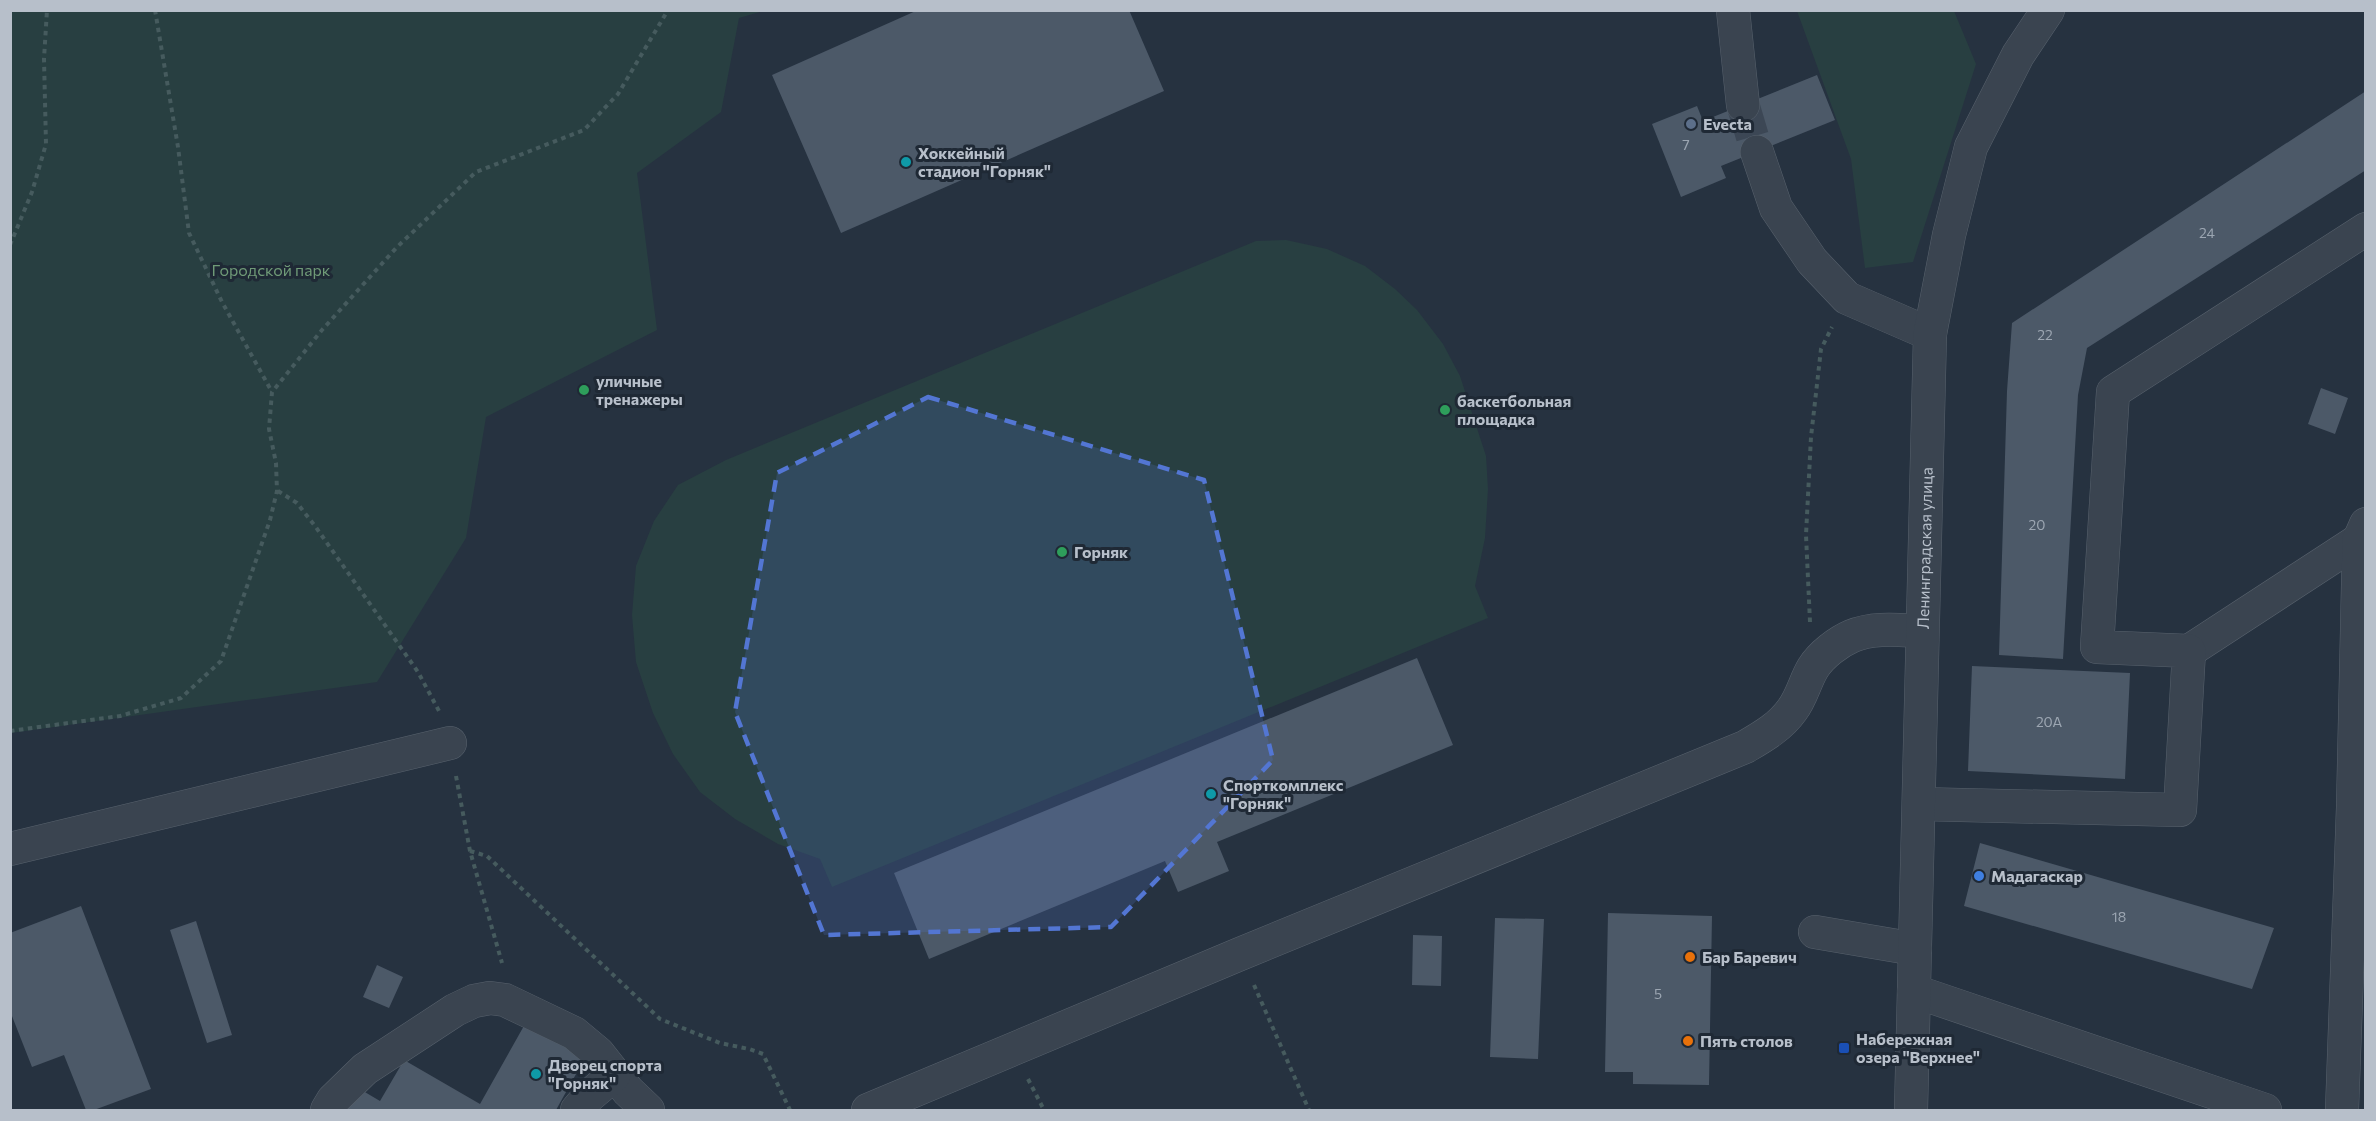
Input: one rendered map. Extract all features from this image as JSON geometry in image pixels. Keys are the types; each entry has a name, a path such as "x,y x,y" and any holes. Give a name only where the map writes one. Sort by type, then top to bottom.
{"street":[{"path":"1733,10 1743,105"},
{"name":"Ленинградская улица","path":"1911,1110 1930,334 1949,236 1971,147 2018,55 2048,10"},
{"path":"1757,152 1776,208 1812,261 1847,298 1930,334"},
{"path":"2362,532 2189,651 2097,647 2113,392 2366,229"},
{"path":"2342,1110 2362,532"},
{"path":"868,1110 1240,954 1745,747 1771,731 1792,711 1813,668 1829,650 1852,636 1876,630 1921,631"},
{"path":"1919,804 2180,810 2189,651"},
{"path":"10,849 450,743"},
{"path":"1815,932 1915,949"},
{"path":"1914,991 2265,1110"},
{"path":"327,1110 333,1100 365,1069 455,1010 474,1001 490,998 505,1000 574,1033 598,1053 614,1075 648,1110"},
{"path":"577,1110 589,1096 614,1075"}],"path":[{"path":"10,245 32,192 46,144 44,59 47,10"},
{"path":"10,731 120,716 181,698 221,661 270,520 277,491 276,463 269,429 272,392 222,302 189,233 178,147 154,10"},
{"path":"272,392 322,330 397,247 476,172 584,130 618,94 668,10"},
{"path":"1813,668 1806,535 1811,437 1821,349 1847,298"},
{"path":"470,851 487,856 660,1019 720,1043 763,1054 790,1110"},
{"path":"1240,954 1309,1110"}],"highlighted area":[{"path":"928,397 1204,480 1273,760 1111,927 824,935 735,712 777,473"}],"green space":[{"name":"Городской парк","path":"10,11 763,11 739,18 721,112 637,173 657,330 486,417 466,538 377,682 11,733"},
{"path":"1797,11 1954,11 1976,64 1913,262 1865,268 1851,159"},
{"name":"Горняк","path":"1286,240 1327,249 1365,266 1395,289 1417,310 1443,344 1460,376 1486,456 1488,489 1485,538 1475,586 1488,618 832,887 820,859 778,844 735,819 700,792 673,754 653,713 636,662 632,615 636,566 654,521 678,485 726,460 1256,241"}],"building":[{"name":"Хоккейный стадион \"Горняк\"","path":"918,10 1129,10 1164,91 841,233 772,75"},
{"path":"1817,75 1835,120 1721,166 1726,178 1681,197 1652,124 1697,106 1703,121"},
{"path":"2366,91 2366,170 2087,348 2078,395 2063,659 1999,655 2007,391 2012,323"},
{"path":"2321,388 2348,398 2335,434 2308,424"},
{"name":"Спорткомплекс \"Горняк\"","path":"1417,658 1453,745 1217,842 1229,871 1178,892 1165,861 929,959 894,873"},
{"path":"1972,666 2130,673 2125,779 1968,771"},
{"path":"1980,843 2274,928 2252,989 1964,906"},
{"path":"81,906 151,1089 94,1110 86,1110 64,1055 32,1067 10,1011 10,933"},
{"path":"1608,913 1712,916 1709,1085 1633,1084 1633,1072 1605,1072"},
{"path":"1495,918 1544,919 1538,1059 1490,1057"},
{"path":"196,921 232,1035 207,1043 170,930"},
{"path":"1413,935 1442,936 1441,986 1412,985"},
{"path":"377,965 403,977 389,1008 363,997"},
{"name":"Дворец спорта \"Горняк\"","path":"525,1024 585,1058 556,1110 346,1110 358,1088 380,1101 404,1060 480,1104"}],"tunnel":[{"path":"1743,105 1757,152"}],"place":[{"name":"Evecta","path":"1691,124"},
{"name":"Хоккейный стадион \"Горняк\"","path":"906,162"},
{"name":"уличные тренажеры","path":"584,390"},
{"name":"баскетбольная площадка","path":"1445,410"},
{"name":"Горняк","path":"1062,552"},
{"name":"Спорткомплекс \"Горняк\"","path":"1211,794"},
{"name":"Мадагаскар","path":"1979,876"},
{"name":"Бар Баревич","path":"1690,957"},
{"name":"Пять столов","path":"1688,1041"},
{"name":"Набережная озера \"Верхнее\"","path":"1844,1048"},
{"name":"Дворец спорта \"Горняк\"","path":"536,1074"}]}
